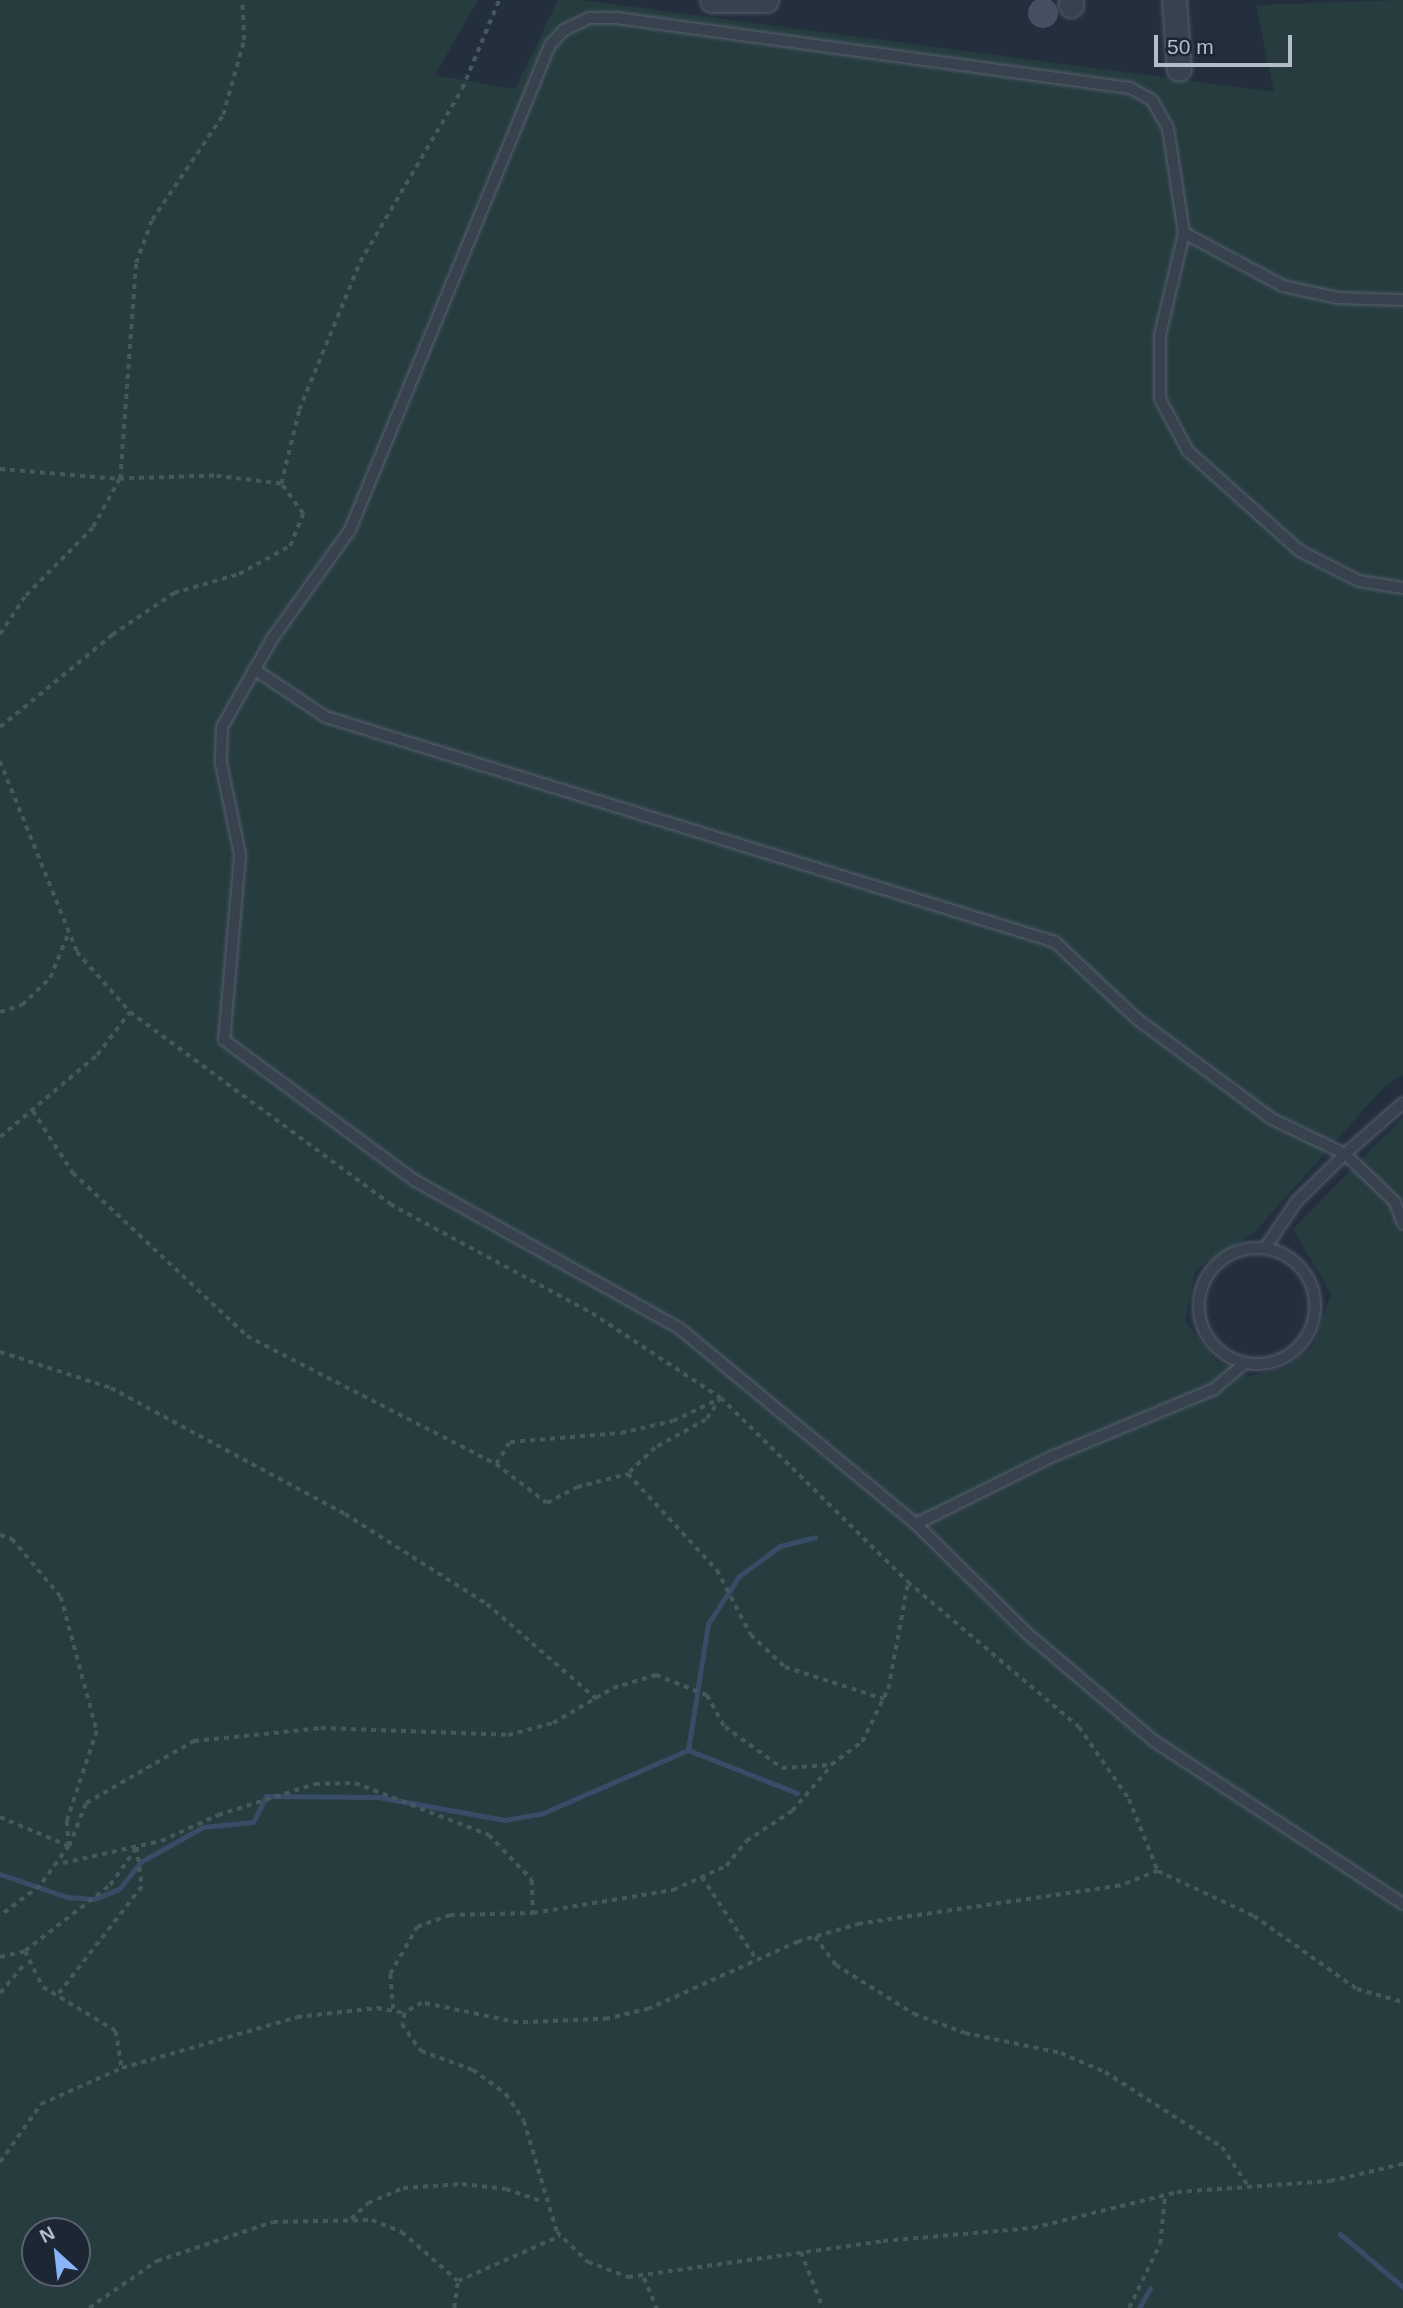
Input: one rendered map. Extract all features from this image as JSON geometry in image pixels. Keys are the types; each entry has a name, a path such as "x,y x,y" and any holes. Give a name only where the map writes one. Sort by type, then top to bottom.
{"street":[{"path":"712,0 766,0"},
{"path":"1174,0 1179,69"}],"lane":[{"path":"1403,588 1359,581 1300,551 1228,491 1169,422 1160,399 1160,335 1184,233 1168,128 1152,100 1130,88 589,18 550,45 350,530 254,669 222,727 221,763 240,855 224,1040 414,1180 680,1328 916,1524 1029,1635 1154,1741 1403,1904"},
{"path":"1184,233 1283,286 1338,298 1403,300"},
{"path":"254,669 326,717 1055,942 1137,1018 1272,1119 1345,1154 1395,1202 1403,1224"},
{"path":"1265,1248 1297,1201 1403,1102"},
{"path":"916,1524 1051,1457 1214,1389 1245,1363 1290,1353 1315,1315 1304,1271 1265,1248 1226,1256 1211,1269 1200,1296 1202,1325 1211,1343 1245,1363"}],"path":[{"path":"0,635 25,597 93,528 120,479 136,263 152,220 223,116 244,40 242,0"},
{"path":"281,484 299,410 360,262 462,89 499,0"},
{"path":"0,469 120,479 214,477 281,484 303,514 290,545 239,574 174,593 112,635 0,727"},
{"path":"0,761 68,934 130,1012 390,1204 592,1313 722,1398 908,1582 1079,1727 1129,1799 1158,1871 1255,1916 1357,1989 1403,2002"},
{"path":"0,1012 22,1005 50,978 68,934"},
{"path":"0,1136 97,1055 130,1012"},
{"path":"33,1111 73,1173 247,1336 496,1464 547,1503 577,1487 628,1474 655,1448 706,1420 722,1398"},
{"path":"0,1352 111,1388 345,1514 487,1604 599,1701"},
{"path":"496,1464 510,1442 621,1433 673,1421 722,1398"},
{"path":"628,1474 717,1570 751,1635 785,1667 884,1699"},
{"path":"0,1535 12,1539 61,1597 97,1731 66,1821 69,1846"},
{"path":"393,2009 390,1974 417,1927 450,1915 533,1913 625,1900 702,1877 726,1866 746,1841 792,1811 831,1765 862,1742 884,1699 904,1625 908,1582"},
{"path":"63,1863 86,1803 194,1741 321,1728 508,1735 599,1701 613,1688 656,1675 671,1678 708,1695 725,1727 782,1768 831,1765"},
{"path":"1,1914 63,1863 136,1847 276,1795 355,1783 489,1835 532,1880 533,1913"},
{"path":"0,1817 69,1846"},
{"path":"0,1957 25,1951 110,1885 136,1847"},
{"path":"58,1995 142,1887 136,1847"},
{"path":"0,2162 41,2104 122,2068 297,2018 393,2009 405,2013 422,2003 518,2023 608,2019 649,2009 815,1937 931,1910 1120,1886 1158,1871"},
{"path":"702,1877 757,1960"},
{"path":"815,1937 836,1965 914,2014 965,2033 1060,2053 1105,2072 1222,2147 1247,2184"},
{"path":"25,1951 26,1962 43,1987 116,2031 122,2068"},
{"path":"0,1993 26,1962"},
{"path":"405,2013 407,2037 421,2051 492,2080 519,2110 544,2202 560,2236 588,2262 644,2278 802,2252 1033,2228 1166,2195 1247,2184 1330,2181 1403,2164"},
{"path":"351,2219 368,2203 403,2188 472,2185 544,2202"},
{"path":"1129,2308 1160,2244 1166,2195"},
{"path":"89,2308 157,2262 273,2222 351,2219 402,2232 458,2281"},
{"path":"458,2281 560,2236"},
{"path":"802,2252 823,2308"},
{"path":"644,2278 657,2308"},
{"path":"454,2308 458,2281"}],"green space":[{"path":"0,0 478,0 435,75 515,89 558,0 582,0 1274,92 1256,5 1403,0 1403,1075 1384,1087 1254,1233 1196,1269 1185,1321 1216,1361 1249,1376 1286,1367 1313,1346 1331,1294 1293,1229 1403,1117 1403,2308 0,2308"}],"building":[{"path":"1043,-2 1054,2 1058,13 1054,24 1043,28 1032,24 1028,13 1032,2"}],"waterway":[{"path":"688,1750 708,1624 739,1576 780,1546 815,1537"},
{"path":"0,1874 67,1897 94,1899 119,1889 142,1861 203,1827 253,1822 266,1796 378,1797 505,1820 543,1813 688,1750 797,1793"},
{"path":"1340,2234 1403,2287"},
{"path":"1139,2308 1150,2288"}]}
